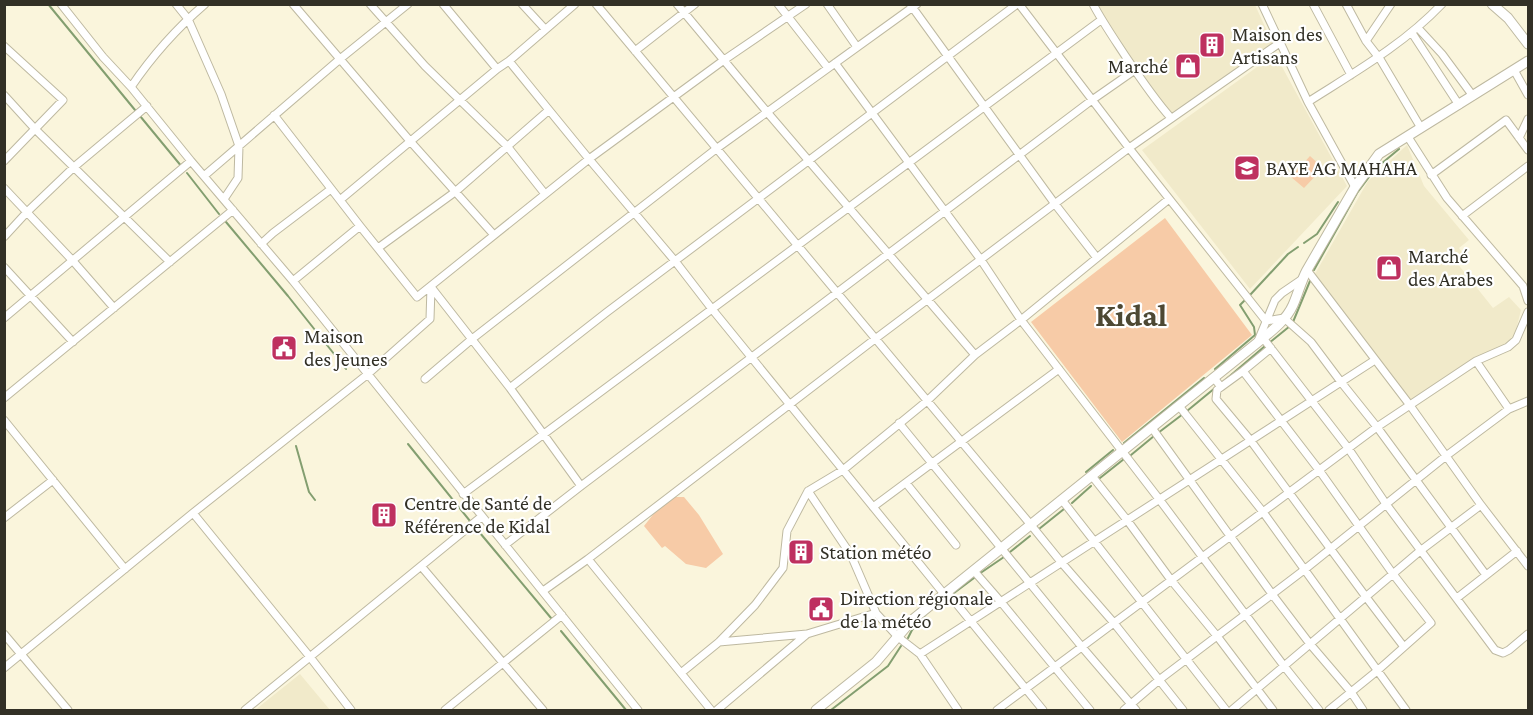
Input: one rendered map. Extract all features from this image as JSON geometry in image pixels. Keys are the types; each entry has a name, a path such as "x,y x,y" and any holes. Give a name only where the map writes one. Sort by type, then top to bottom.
{"main road":[{"path":"1492,4 1508,18 1528,44"},
{"path":"816,711 876,662 912,620 1260,341 1284,318 1292,307 1307,270 1355,187 1379,154 1528,61"}],"street":[{"path":"61,4 293,282 638,711"},
{"path":"176,4 188,19 221,94 239,146 238,178 224,199"},
{"path":"131,87 150,60 205,4"},
{"path":"293,4 494,235"},
{"path":"370,4 425,66 507,146 545,194"},
{"path":"204,176 408,4"},
{"path":"443,4 497,69"},
{"path":"522,4 545,29"},
{"path":"340,200 575,4"},
{"path":"596,4 1114,623 1183,711"},
{"path":"677,4 975,355"},
{"path":"635,51 695,4"},
{"path":"778,4 828,68"},
{"path":"274,115 417,297 589,159 724,60 806,4"},
{"path":"827,4 857,47"},
{"path":"510,388 606,312 1018,4 1168,199 1266,321"},
{"path":"1093,4 1101,20 1135,70 1172,118"},
{"path":"1262,4 1308,102 1355,187"},
{"path":"1313,4 1351,75"},
{"path":"1346,4 1366,41 1421,128"},
{"path":"1366,41 1391,4"},
{"path":"1308,102 1415,30 1442,4"},
{"path":"425,379 472,339 716,149 913,6 1019,155 1097,258"},
{"path":"464,494 1101,20"},
{"path":"1415,30 1442,54 1473,96"},
{"path":"1415,30 1459,105"},
{"path":"543,591 1129,148 1281,42"},
{"path":"4,46 63,100 4,161"},
{"path":"509,61 675,261 873,507 971,621 1043,711"},
{"path":"835,63 981,260 1021,320 1160,499 1319,711"},
{"path":"505,545 1019,155 1135,70"},
{"path":"1514,70 1528,95"},
{"path":"4,95 123,218 170,262"},
{"path":"4,237 74,167 147,106"},
{"path":"378,248 455,192 549,110"},
{"path":"1431,174 1506,120 1528,150"},
{"path":"1519,138 1528,120"},
{"path":"1408,136 1447,198 1523,286 1528,300"},
{"path":"4,318 191,161"},
{"path":"1462,216 1528,166"},
{"path":"4,188 114,308"},
{"path":"261,244 331,189"},
{"path":"681,673 718,642 755,605 783,568 787,531 808,491 843,470 927,401 975,355 1168,199"},
{"path":"4,398 233,210"},
{"path":"293,282 360,226"},
{"path":"4,267 73,342"},
{"path":"1307,270 1528,566"},
{"path":"1302,280 1282,292 1275,300 1269,310 1260,341 1271,348 1348,448 1386,504 1495,650 1503,653 1528,634"},
{"path":"431,286 510,388 581,486"},
{"path":"4,668 193,513 368,374 430,319 431,286"},
{"path":"997,711 1377,427 1476,361 1508,347 1516,340 1528,312"},
{"path":"1266,321 1284,318 1311,342 1486,575"},
{"path":"1271,348 1217,390 1216,399 1251,441 1404,647"},
{"path":"920,654 1375,360"},
{"path":"1476,361 1509,409"},
{"path":"873,507 1059,369"},
{"path":"1243,371 1431,623 1329,711"},
{"path":"1214,378 1221,387"},
{"path":"1124,711 1134,708 1159,680 1304,570 1446,456 1509,409 1528,401"},
{"path":"1179,406 1263,512 1406,711"},
{"path":"4,420 125,569"},
{"path":"900,423 1134,708"},
{"path":"1152,428 1272,594 1351,692 1363,711"},
{"path":"1092,476 1273,711"},
{"path":"4,518 53,480"},
{"path":"906,483 956,545"},
{"path":"808,491 851,555 876,613 898,637 920,654 958,711"},
{"path":"1062,500 1226,711"},
{"path":"1232,711 1420,550 1481,505"},
{"path":"193,513 351,711"},
{"path":"245,711 481,517"},
{"path":"1457,598 1517,551"},
{"path":"588,559 711,711"},
{"path":"421,566 541,710"},
{"path":"974,571 1090,711"},
{"path":"718,642 807,634 876,613"},
{"path":"445,711 562,615"},
{"path":"4,634 68,711"},
{"path":"717,711 807,634"}],"shaded area":[{"name":"Marché","path":"1097,5 1255,5 1273,44 1171,113 1151,88"},
{"name":"BAYE AG MAHAHA","path":"1275,54 1347,186 1250,289 1142,150"},
{"name":"Marché des Arabes","path":"1407,145 1424,186 1469,240 1459,248 1463,254 1457,263 1493,308 1509,297 1521,310 1511,340 1411,401 1315,274 1368,181"},
{"path":"1310,156 1323,168 1304,188 1291,177"},
{"path":"1165,218 1252,335 1122,442 1031,322"},
{"path":"673,497 684,497 699,515 723,554 706,568 686,564 665,546 662,548 644,526 663,502"},
{"path":"300,674 330,710 255,710"}],"waterway":[{"path":"48,4 135,110"},
{"path":"140,116 182,167"},
{"path":"1314,270 1357,193 1375,169 1399,149"},
{"path":"187,173 219,214"},
{"path":"1304,243 1317,234 1338,202"},
{"path":"226,222 346,369"},
{"path":"1250,295 1288,254 1298,247"},
{"path":"1293,322 1310,281"},
{"path":"1215,369 1255,335 1254,327 1240,305 1244,301"},
{"path":"1269,343 1290,326"},
{"path":"1224,381 1265,346"},
{"path":"1124,443 1204,378"},
{"path":"1187,411 1215,388"},
{"path":"1158,433 1183,414"},
{"path":"1131,455 1154,436"},
{"path":"408,444 470,521"},
{"path":"296,446 309,492 315,500"},
{"path":"1086,472 1113,450"},
{"path":"1100,478 1124,459"},
{"path":"1072,503 1091,486"},
{"path":"1039,529 1064,509"},
{"path":"475,527 551,618"},
{"path":"1010,552 1030,536"},
{"path":"979,574 1004,557"},
{"path":"954,593 974,578"},
{"path":"908,638 926,614"},
{"path":"561,631 626,710"},
{"path":"831,710 888,666 901,646"}],"place":[{"name":"Maison des Artisans","path":"1212,45"},
{"name":"Marché","path":"1188,66"},
{"name":"BAYE AG MAHAHA","path":"1247,168"},
{"name":"Marché des Arabes","path":"1389,268"},
{"name":"Maison des Jeunes","path":"284,348"},
{"name":"Centre de Santé de Référence de Kidal","path":"384,515"},
{"name":"Station météo","path":"801,552"},
{"name":"Direction régionale de la météo","path":"821,609"}],"district":[{"name":"Kidal","path":"1131,315"}]}
